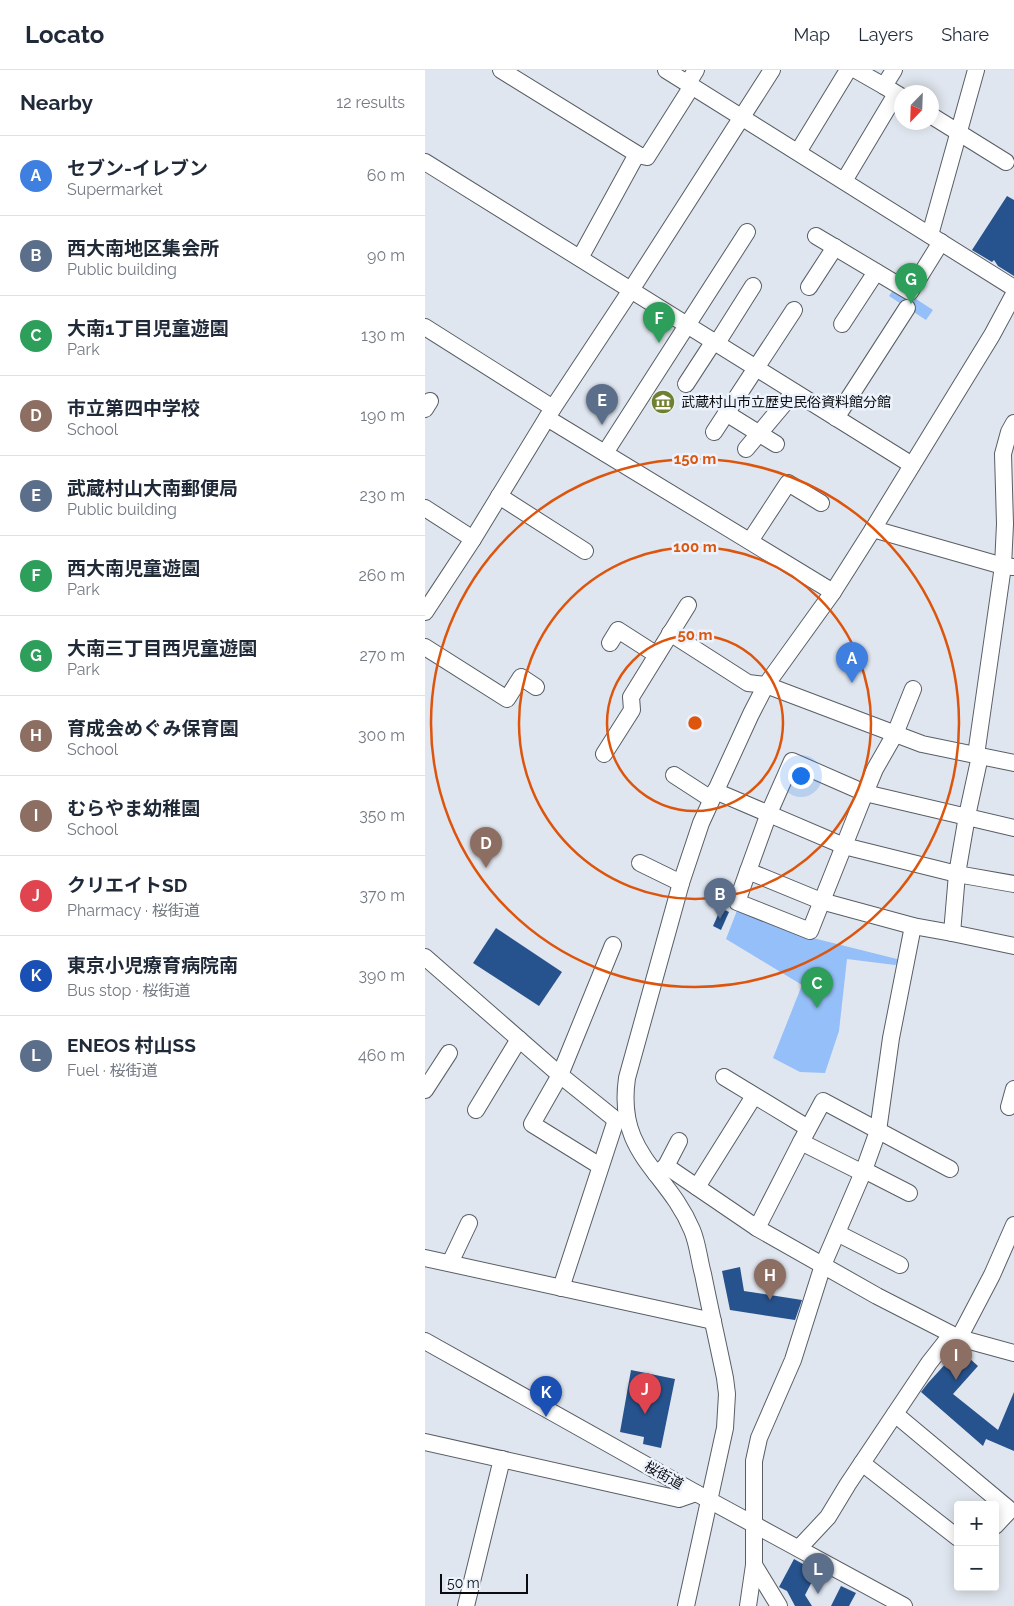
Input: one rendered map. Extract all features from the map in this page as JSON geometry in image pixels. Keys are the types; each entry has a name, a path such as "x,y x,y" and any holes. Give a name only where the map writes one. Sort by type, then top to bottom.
{"street":[{"path":"501,70 637,155 647,157 692,80"},
{"path":"666,70 692,80 741,117 1014,288"},
{"path":"425,612 550,413 772,70"},
{"path":"798,152 848,70"},
{"path":"844,181 894,92 856,70"},
{"path":"894,70 894,85"},
{"path":"816,236 910,292 936,238 959,132 976,70"},
{"path":"939,121 1006,162"},
{"path":"580,258 637,155"},
{"path":"425,162 912,465"},
{"path":"605,453 747,232"},
{"path":"809,287 835,248"},
{"path":"842,324 876,272"},
{"path":"686,384 753,286"},
{"path":"561,1288 600,1166 621,1120 627,1078 681,883 701,823 713,795 766,685 833,592 873,529 993,335 1014,294"},
{"path":"837,418 907,308"},
{"path":"714,432 794,310"},
{"path":"425,327 605,453 833,592"},
{"path":"746,449 794,392"},
{"path":"726,414 776,444"},
{"path":"951,933 957,874 1009,567 1005,524 1003,454 1011,428"},
{"path":"750,542 788,482 821,503"},
{"path":"499,496 585,551"},
{"path":"425,508 473,538"},
{"path":"873,529 1009,567"},
{"path":"604,754 632,710 631,697 688,605"},
{"path":"610,643 618,630 657,655"},
{"path":"670,633 748,683 766,685 922,744 1014,763"},
{"path":"425,646 507,699 521,677 536,687"},
{"path":"913,689 895,734 875,769 865,793 844,846 821,901 810,931 737,902 769,813 792,761 865,793 1014,828"},
{"path":"674,775 713,795 769,813 844,846 957,874 1014,884"},
{"path":"640,864 681,883"},
{"path":"748,871 821,901 913,926 1014,946"},
{"path":"748,1606 754,1565 754,1462 759,1438 793,1360 823,1265 863,1172 878,1131 891,1038 913,926"},
{"path":"600,1166 532,1124 560,1075 613,945"},
{"path":"425,957 560,1075 621,1120 638,1149 661,1170 697,1187 757,1228 877,1296 955,1337 1014,1353"},
{"path":"476,1110 519,1039"},
{"path":"425,1090 449,1054"},
{"path":"724,1077 754,1096 805,1135 863,1172 909,1193"},
{"path":"1009,1107 1014,1089"},
{"path":"697,1187 754,1096"},
{"path":"757,1228 823,1101 950,1170"},
{"path":"661,1170 679,1141"},
{"path":"661,1170 693,1231 727,1394 725,1428 702,1496 686,1606"},
{"path":"449,1263 469,1223"},
{"path":"799,1548 828,1517 929,1363 955,1337 992,1275 1014,1225"},
{"path":"837,1233 901,1265"},
{"path":"425,1258 713,1321"},
{"name":"桜街道","path":"425,1341 702,1496 904,1606"},
{"path":"895,1414 1010,1510 999,1522"},
{"path":"425,1442 679,1499 702,1496"},
{"path":"466,1606 502,1459"},
{"path":"862,1463 954,1535"},
{"path":"754,1565 779,1606"}],"shaded area":[{"path":"896,286 933,310 926,320 889,296"},
{"path":"738,908 813,938 901,960 895,965 847,959 839,1031 825,1073 800,1072 773,1058 802,985 726,939"}],"building":[{"path":"1007,196 1014,200 1014,276 998,266 994,260 992,262 972,250"},
{"path":"721,908 729,912 721,930 713,926"},
{"path":"496,928 562,972 539,1006 473,963"},
{"path":"740,1267 744,1291 802,1300 795,1320 730,1310 722,1271"},
{"path":"959,1349 978,1366 953,1394 998,1430 1014,1392 1014,1451 986,1439 983,1446 921,1392"},
{"path":"631,1370 675,1379 661,1448 643,1444 644,1437 620,1432"},
{"path":"794,1559 817,1572 805,1595 812,1606 795,1606 787,1591 779,1587"},
{"path":"841,1586 856,1593 849,1606 831,1606"}],"place":[{"name":"大南三丁目西児童遊園","path":"911,304"},
{"name":"西大南児童遊園","path":"659,343"},
{"name":"武蔵村山市立歴史民俗資料館分館","path":"663,402"},
{"name":"武蔵村山大南郵便局","path":"602,425"},
{"name":"セブン-イレブン","path":"852,683"},
{"name":"市立第四中学校","path":"486,868"},
{"name":"西大南地区集会所","path":"720,919"},
{"name":"大南1丁目児童遊園","path":"817,1008"},
{"name":"育成会めぐみ保育園","path":"770,1300"},
{"name":"むらやま幼稚園","path":"956,1380"},
{"name":"クリエイトSD","path":"645,1414"},
{"name":"東京小児療育病院南","path":"546,1417"},
{"name":"ENEOS 村山SS","path":"818,1594"}]}
